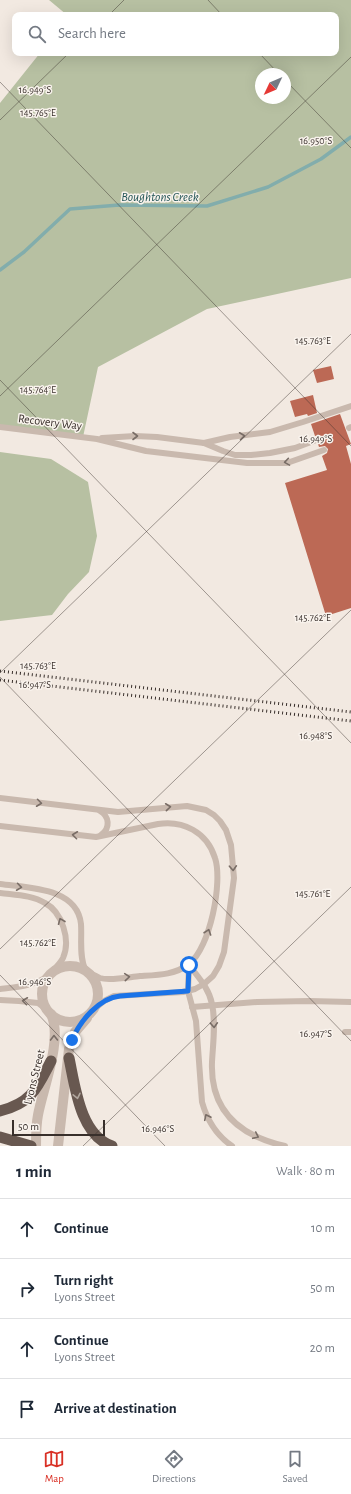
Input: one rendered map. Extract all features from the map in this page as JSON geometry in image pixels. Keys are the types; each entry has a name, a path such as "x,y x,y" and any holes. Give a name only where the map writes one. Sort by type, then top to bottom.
{"highway":[{"path":"69,1058 78,1105 96,1136 106,1144 112,1146"},
{"path":"0,1110 19,1104 30,1097 37,1088 51,1061"},
{"path":"0,1137 31,1146"}],"street":[{"path":"58,1146 69,1049 75,1032 91,1013 97,1003 99,994 97,985 87,971 77,966 61,966 51,972 44,982 42,992 43,1001 49,1012 58,1019 70,1022 82,1019 91,1013"},
{"name":"Lyons Street","path":"36,1146 38,1116 54,1049 54,1025 49,1012"}],"lane":[{"path":"204,443 230,437 270,432 351,406"},
{"name":"Recovery Way","path":"0,427 97,439 132,449 247,463 287,463 324,450"},
{"name":"Recovery Way","path":"97,439 134,436 204,443"},
{"path":"204,443 235,455 251,455 295,448 319,439"},
{"path":"0,798 118,812 187,806 197,808 214,816 220,821 226,830 230,845 234,878 224,952 219,966 213,976 204,984 188,991 114,996 104,1001 91,1013"},
{"path":"96,837 104,834 108,826 107,818 101,811 97,810"},
{"path":"0,826 96,837 168,822 178,823 193,829 205,840 215,858 216,867 214,911 210,928 204,944 194,960 181,970 165,974 105,979 87,971 82,959 81,922 73,905 63,896 53,892 0,884"},
{"path":"0,893 39,900 46,903 57,913 64,928 66,947 64,957 40,982 0,989"},
{"path":"189,965 204,984 212,1006 215,1038 212,1063 215,1089 218,1101 223,1111 231,1120 242,1128 263,1140 285,1146"},
{"path":"189,965 188,991 196,1021 202,1102 205,1113 211,1125 218,1134 232,1146"},
{"path":"0,1000 38,1003 49,1012"},
{"path":"192,1007 257,1002 351,1002"}],"green space":[{"path":"49,0 351,0 351,278 207,309 98,367 83,437 0,427 0,103 38,56 339,56 339,12 63,12"},
{"path":"0,452 51,459 88,482 97,536 89,572 68,594 52,615 0,621"}],"building":[{"path":"331,366 334,379 317,383 313,370"},
{"path":"313,395 317,413 308,416 307,414 295,417 290,401"},
{"path":"340,414 351,444 346,446 351,464 351,608 326,616 285,483 327,470 322,456 327,453 328,449 325,446 319,447 318,444 322,442 323,438 320,435 315,436 311,424"}],"waterway":[{"name":"Boughtons Creek","path":"0,270 24,252 70,209 119,205 207,206 268,187 321,159 351,137"}],"railway":[{"path":"0,671 351,712"},
{"path":"0,680 351,721"}],"route":[{"path":"72,1040 75,1032 92,1011 109,998 114,996 188,991 189,965"}]}
